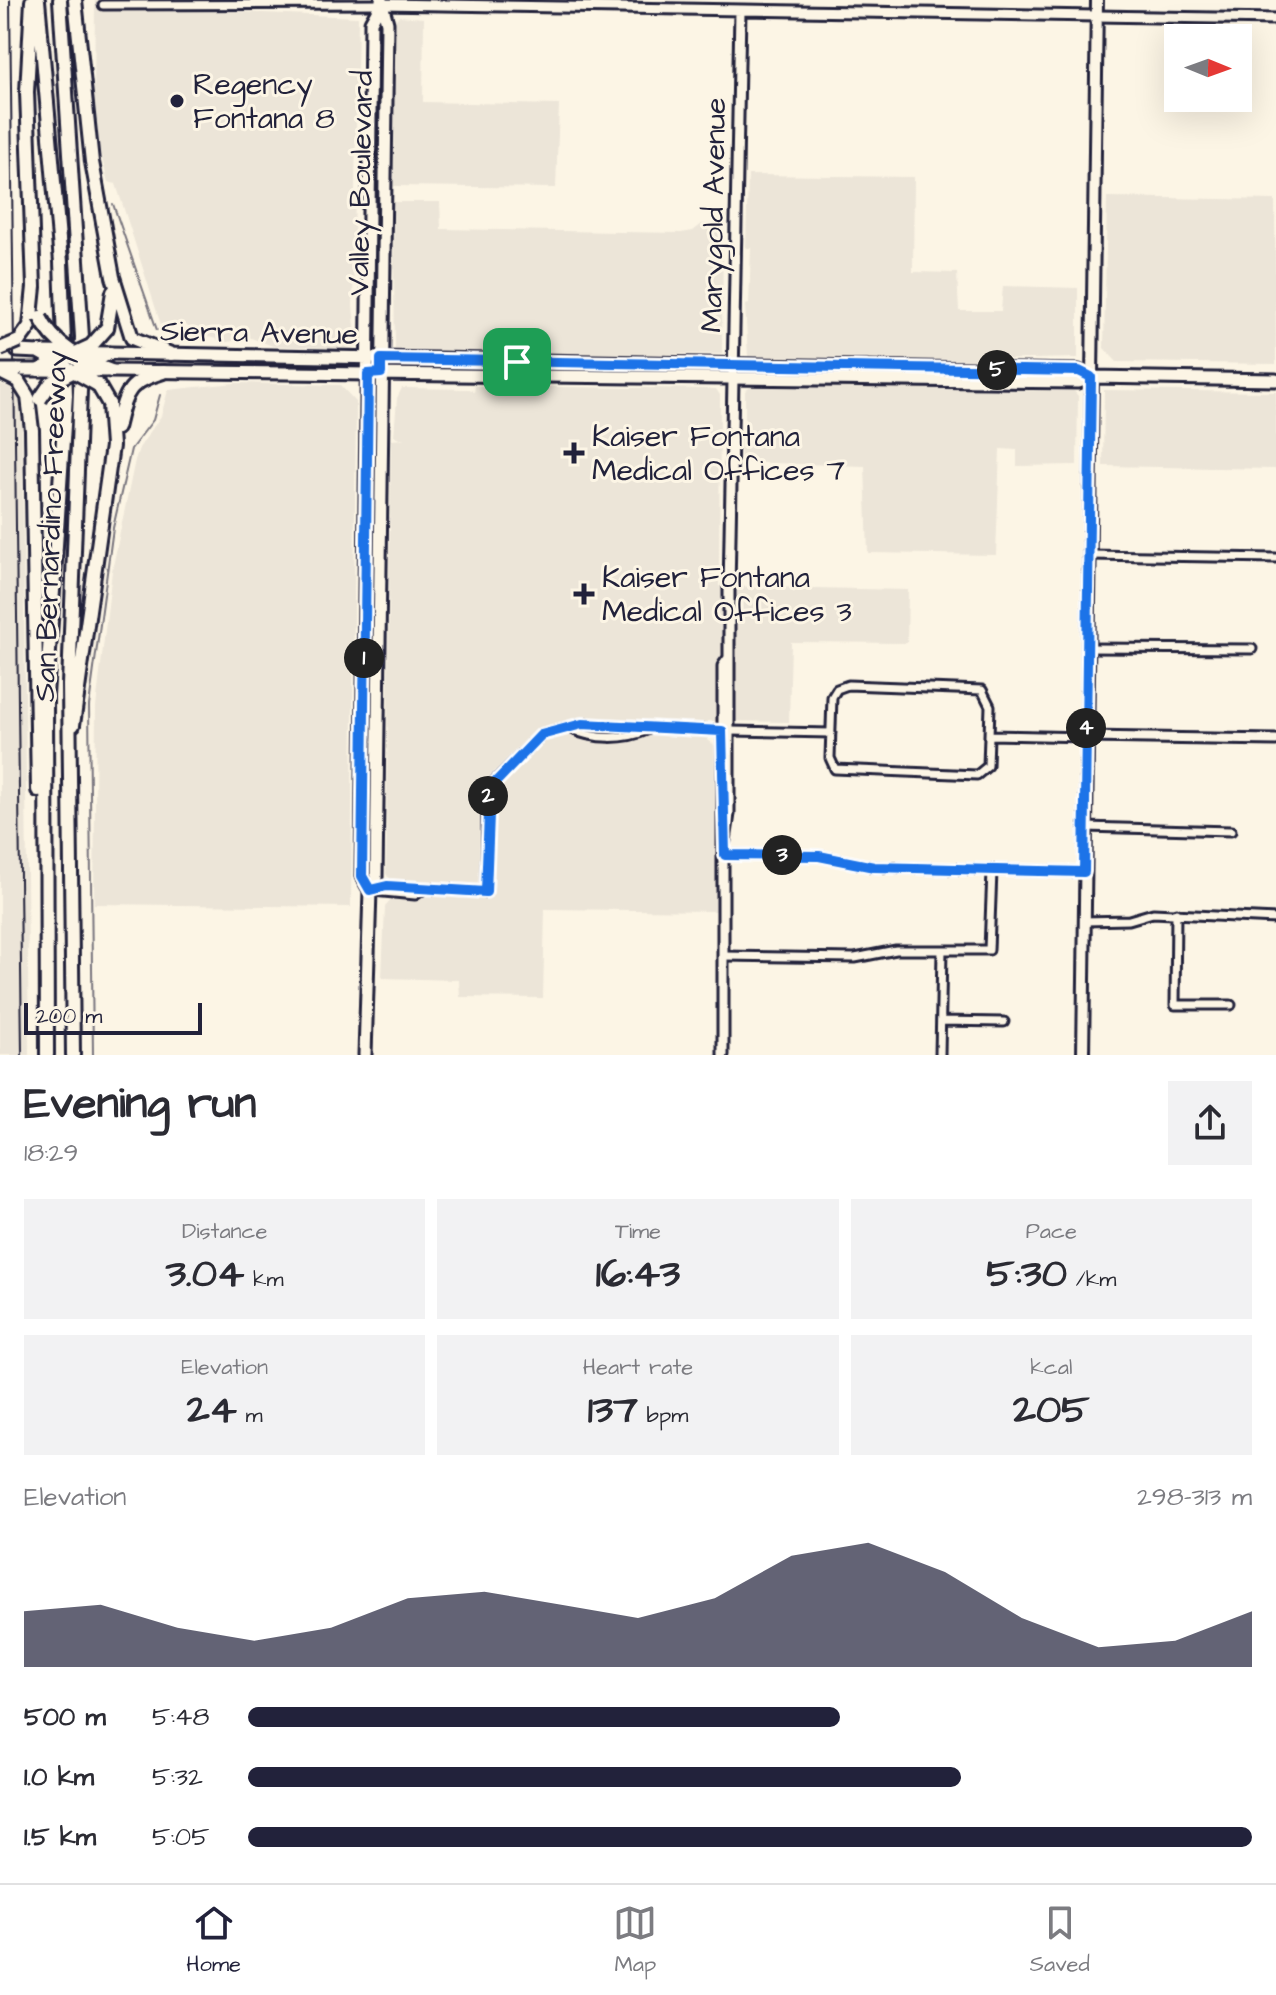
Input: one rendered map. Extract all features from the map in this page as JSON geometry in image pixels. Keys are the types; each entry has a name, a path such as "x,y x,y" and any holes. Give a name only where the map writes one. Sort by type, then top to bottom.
{"highway":[{"path":"0,350 18,346 30,326 34,287 27,92 35,0"},
{"name":"San Bernardino Freeway","path":"35,0 61,262 66,395 46,696 47,1055"},
{"name":"San Bernardino Freeway","path":"60,0 82,337 68,739 73,1055"},
{"path":"75,0 87,128 113,277 132,338 171,354"},
{"path":"39,370 91,346 107,328 113,308 113,277"},
{"path":"34,287 40,317 52,338 88,362 111,371"},
{"path":"39,352 98,385 109,404 112,446"},
{"path":"32,430 40,399 51,383 110,353"},
{"path":"0,371 17,376 28,397 32,430 35,758 45,877"},
{"path":"68,739 77,708 112,446 126,392 143,378 163,372"}],"main road":[{"path":"1083,1055 1097,0"},
{"name":"Valley Boulevard","path":"370,890 362,876 364,675 375,359 371,22 381,2"},
{"name":"Sierra Avenue","path":"18,346 39,352 375,359 891,380 1079,382 1091,377 1276,380"},
{"path":"891,380 893,374 938,374 955,369"},
{"name":"Sierra Avenue","path":"17,376 39,370 374,374 955,369 1079,371 1091,377"},
{"name":"Valley Boulevard","path":"365,1055 370,890 376,878 379,723 374,374"},
{"path":"364,675 379,723"}],"street":[{"path":"776,12 777,0"},
{"path":"103,5 381,2 776,12 1276,19"},
{"name":"Marygold Avenue","path":"726,731 740,11"},
{"path":"1089,555 1276,558"},
{"path":"1088,648 1252,649"},
{"path":"848,685 979,689 989,699 989,735 989,760 985,771 977,775 841,772 832,765 831,699 835,691 848,685"},
{"path":"572,729 582,724 647,730 831,733"},
{"path":"595,736 599,730 617,725"},
{"path":"370,890 415,895 421,891 486,892 490,788 541,735 554,730 572,729 595,736 624,736 647,730"},
{"path":"725,841 729,814 726,801 726,731"},
{"path":"723,1055 726,731"},
{"path":"989,735 1276,740"},
{"path":"1085,827 1231,831"},
{"path":"725,855 819,856 874,867 1084,872"},
{"path":"724,956 855,958 891,950 989,950 992,871"},
{"path":"1176,913 1175,1005 1231,1005"},
{"path":"1084,921 1176,913 1223,919 1276,919"},
{"path":"940,1055 942,950"},
{"path":"941,1021 1004,1022"}],"shaded area":[{"path":"95,0 193,0 194,10 358,17 353,306 357,345 352,349 273,346 251,338 227,342 194,333 186,325 161,325 116,184 108,182 99,147 94,96"},
{"path":"399,16 424,18 423,102 559,105 556,188 394,186 395,20"},
{"path":"748,175 914,177 913,272 957,273 959,311 1001,311 1003,286 1078,288 1078,358 939,361 748,357 745,305 749,304 751,248 746,248"},
{"path":"1107,197 1275,200 1276,364 1117,362 1104,348"},
{"path":"393,202 440,202 441,229 681,233 693,231 702,224 723,224 722,354 471,354 395,349"},
{"path":"235,383 340,385 356,402 351,907 94,904 96,707 112,571 135,460 139,448 161,416 168,390"},
{"path":"0,384 18,390 22,424 29,1055 0,1055"},
{"path":"753,385 1074,391 1078,396 1077,465 1017,466 1017,450 1000,449 996,555 868,553 865,466 741,462 745,391"},
{"path":"475,386 716,389 720,395 719,586 908,590 907,643 791,642 789,722 708,721 708,740 718,748 716,911 545,909 543,998 460,997 459,980 382,978 385,907 391,900 391,880 386,874 391,440 404,439 394,436 397,398 402,388 470,389 474,392"},
{"path":"1104,390 1276,392 1276,469 1103,466"}],"waterway":[{"path":"113,204 157,330"},
{"path":"93,1055 89,706 113,528 131,449 153,420 160,395"}],"railway":[{"path":"10,0 22,1055"}],"place":[{"name":"Regency Fontana 8","path":"177,101"},
{"name":"Kaiser Fontana Medical Offices 7","path":"574,453"},
{"name":"Kaiser Fontana Medical Offices 3","path":"584,594"}],"route":[{"path":"381,359 517,362 1079,371 1091,377 1084,872 933,870 874,867 819,856 725,855 722,831 722,731 647,730 582,724 541,735 514,759 490,788 487,801 486,892 421,891 416,887 387,886 370,890 362,876 368,374 381,373 381,359"}]}
